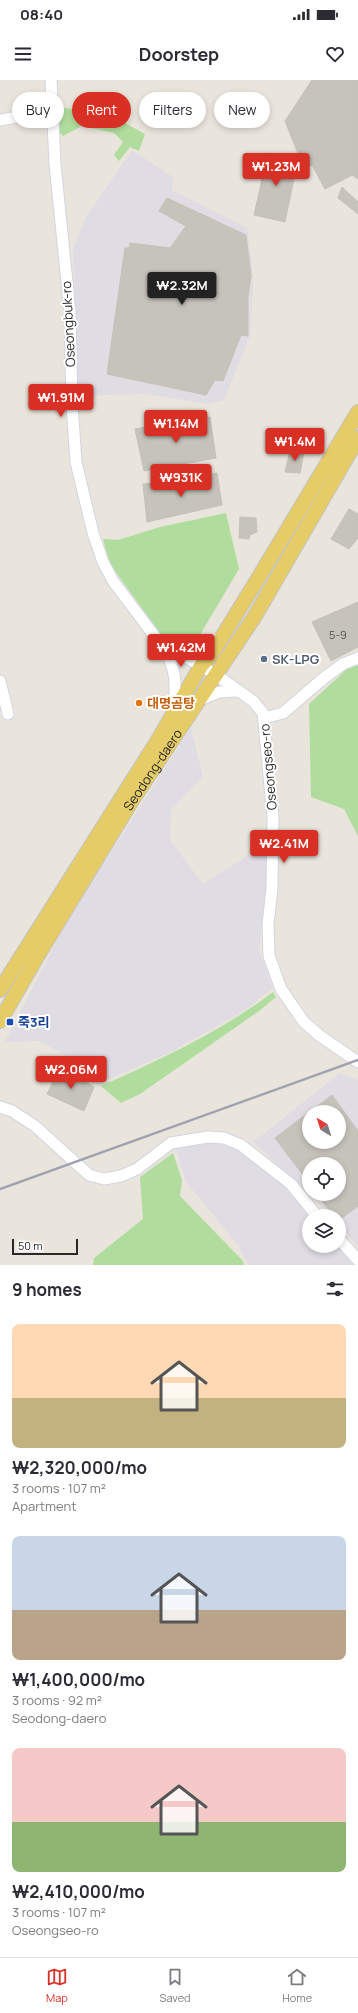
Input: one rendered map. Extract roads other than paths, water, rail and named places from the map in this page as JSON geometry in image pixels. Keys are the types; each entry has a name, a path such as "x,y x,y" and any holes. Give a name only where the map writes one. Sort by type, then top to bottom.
{"main road":[{"name":"Seodong-daero","path":"0,990 174,714 201,666 222,637 358,412"},
{"name":"Seodong-daero","path":"0,1021 38,955 123,816 215,674 255,616 358,438"}],"street":[{"name":"Oseongbuk-ro","path":"51,80 52,92"},
{"path":"0,120 12,118"},
{"name":"Oseongbuk-ro","path":"53,128 55,164 70,312 72,404 76,462 93,533 104,562 113,581 161,644"},
{"path":"176,653 191,651 205,646 222,637"},
{"path":"161,644 171,660 176,680 174,714"},
{"name":"Oseongseo-ro","path":"161,644 215,674 259,707 264,718 273,817 272,889 268,924 269,956 281,989 304,1022 320,1036 358,1062"},
{"path":"264,718 283,713 325,677 343,664 358,658"},
{"path":"0,681 8,714"},
{"path":"198,702 219,692 239,691"},
{"path":"0,1107 12,1111 35,1126 89,1175 104,1179 120,1176 137,1169 171,1143 208,1137 224,1138 241,1146 291,1184 311,1209"},
{"path":"346,1247 358,1260"}],"railway":[{"path":"0,1189 358,1060"}],"place":[{"name":"SK-LPG","path":"264,659"},
{"name":"대명곰탕","path":"139,703"},
{"name":"죽3리","path":"10,1022"}]}
